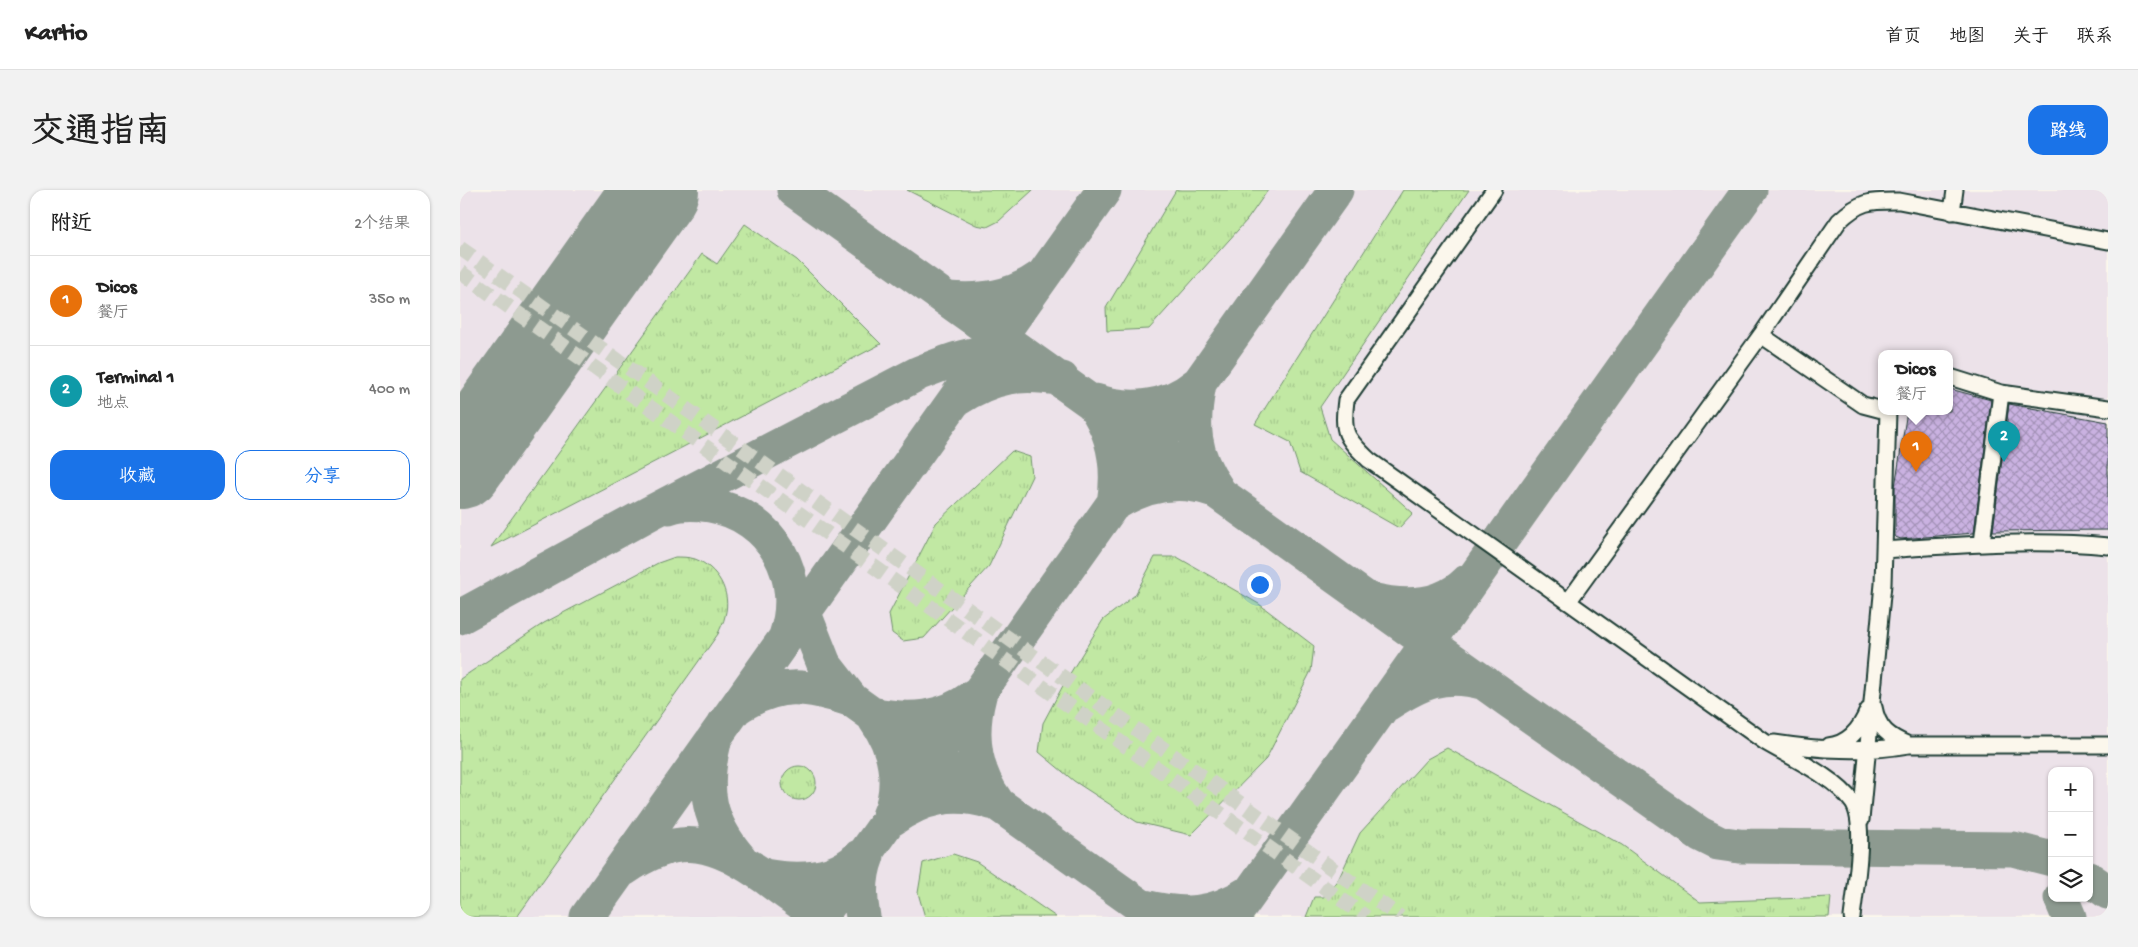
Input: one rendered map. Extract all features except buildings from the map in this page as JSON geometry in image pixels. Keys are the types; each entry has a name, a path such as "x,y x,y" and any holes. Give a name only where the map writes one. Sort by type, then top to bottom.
{"lane":[{"path":"1494,190 1346,400 1343,424 1348,436 1369,460 1765,742 1833,783 1854,804 1860,829"},
{"path":"1952,212 1955,190"},
{"path":"1568,602 1761,335 1839,221 1852,208 1870,201 1899,201 2108,241"},
{"path":"1761,335 1863,405 1878,409"},
{"path":"1953,379 2002,393 2108,408"},
{"path":"1982,543 2002,393"},
{"path":"1852,917 1883,584 1885,415"},
{"path":"1884,550 1982,543 2079,543 2108,546"},
{"path":"1873,697 1876,716 1881,729 1891,737 1909,744"},
{"path":"1804,748 1832,746 1850,738 1862,724 1873,697"},
{"path":"1765,742 1804,748 1868,751 1909,744 2108,745"},
{"path":"1864,784 1873,766 1886,753 1909,744"}],"shaded area":[{"path":"460,190 2108,190 2108,917 460,917"}],"green space":[{"path":"907,190 1033,190 999,221 987,227 976,225"},
{"path":"1176,190 1268,190 1247,220 1149,329 1107,331 1106,308"},
{"path":"1403,190 1469,190 1320,407 1330,439 1413,513 1399,528 1300,472 1290,442 1255,424"},
{"path":"745,224 797,260 881,344 491,547 702,254 717,264"},
{"path":"1012,451 1030,457 1032,476 989,566 924,638 903,641 892,633 889,614 936,523"},
{"path":"675,557 693,558 703,563 716,574 721,582 727,607 718,634 517,917 460,917 460,679 544,623 658,563"},
{"path":"1155,557 1177,557 1259,604 1314,646 1311,671 1266,759 1191,835 1137,822 1074,781 1039,752 1043,723 1066,680 1103,620 1135,595"},
{"path":"1447,748 1622,845 1700,902 1831,897 1829,917 1306,917 1314,897 1324,897 1339,878 1360,833 1427,759"},
{"path":"799,766 806,767 811,771 815,776 815,790 811,795 806,799 799,800 792,799 787,795 783,790 782,783 783,776 787,771 792,767"},
{"path":"953,854 977,862 1056,917 925,917 918,893 923,863"}],"taxiway":[{"path":"653,195 658,190"},
{"path":"794,190 1511,702 1700,834 1718,843 1739,846 2013,849 2048,858"},
{"path":"587,917 1104,190"},
{"path":"820,917 1336,190"},
{"path":"1233,917 1750,190"},
{"path":"947,299 972,300 996,297 1019,290 1041,277"},
{"path":"460,617 650,513 919,373 969,356 1000,353"},
{"path":"957,399 983,385 1007,377 1033,376 1062,379"},
{"path":"1199,384 1195,413 1198,451 1217,489"},
{"path":"1095,401 1121,407 1161,404 1185,393 1196,385"},
{"path":"1094,405 1107,428 1114,452 1116,465 1114,504"},
{"path":"1114,504 1137,492 1173,483 1198,485 1211,489"},
{"path":"669,507 684,504 700,504 732,511 751,522 767,536 779,553 787,572 791,592 791,614 786,636"},
{"path":"1371,600 1396,604 1422,604 1446,597 1457,591 1467,582"},
{"path":"797,596 824,664 852,700"},
{"path":"1387,704 1411,690 1433,681 1457,678 1485,683"},
{"path":"736,708 766,693 793,688 821,691 852,700 1156,917"},
{"path":"872,714 899,718 925,717 950,710 974,696"},
{"path":"979,696 974,724 975,751 982,776 996,801"},
{"path":"875,719 888,741 895,766 896,791 889,816"},
{"path":"714,742 708,775 710,804 721,832 740,859"},
{"path":"892,819 915,805 939,798 964,796 991,802"},
{"path":"624,869 644,856 663,848 698,845 714,849 749,866 821,917"},
{"path":"863,917 860,886 867,856"},
{"path":"764,876 789,879 827,876 849,865 859,857"},
{"path":"2093,882 2108,892"},
{"path":"1140,906 1171,912 1197,913 1223,906 1250,892"},
{"path":"2063,902 2069,917"}],"runway":[{"path":"460,466 656,190"}],"tunnel":[{"path":"460,248 1400,917"},
{"path":"460,272 1366,917"}],"place":[{"name":"Terminal 1","path":"2004,462"},
{"name":"Dicos","path":"1916,472"}]}
